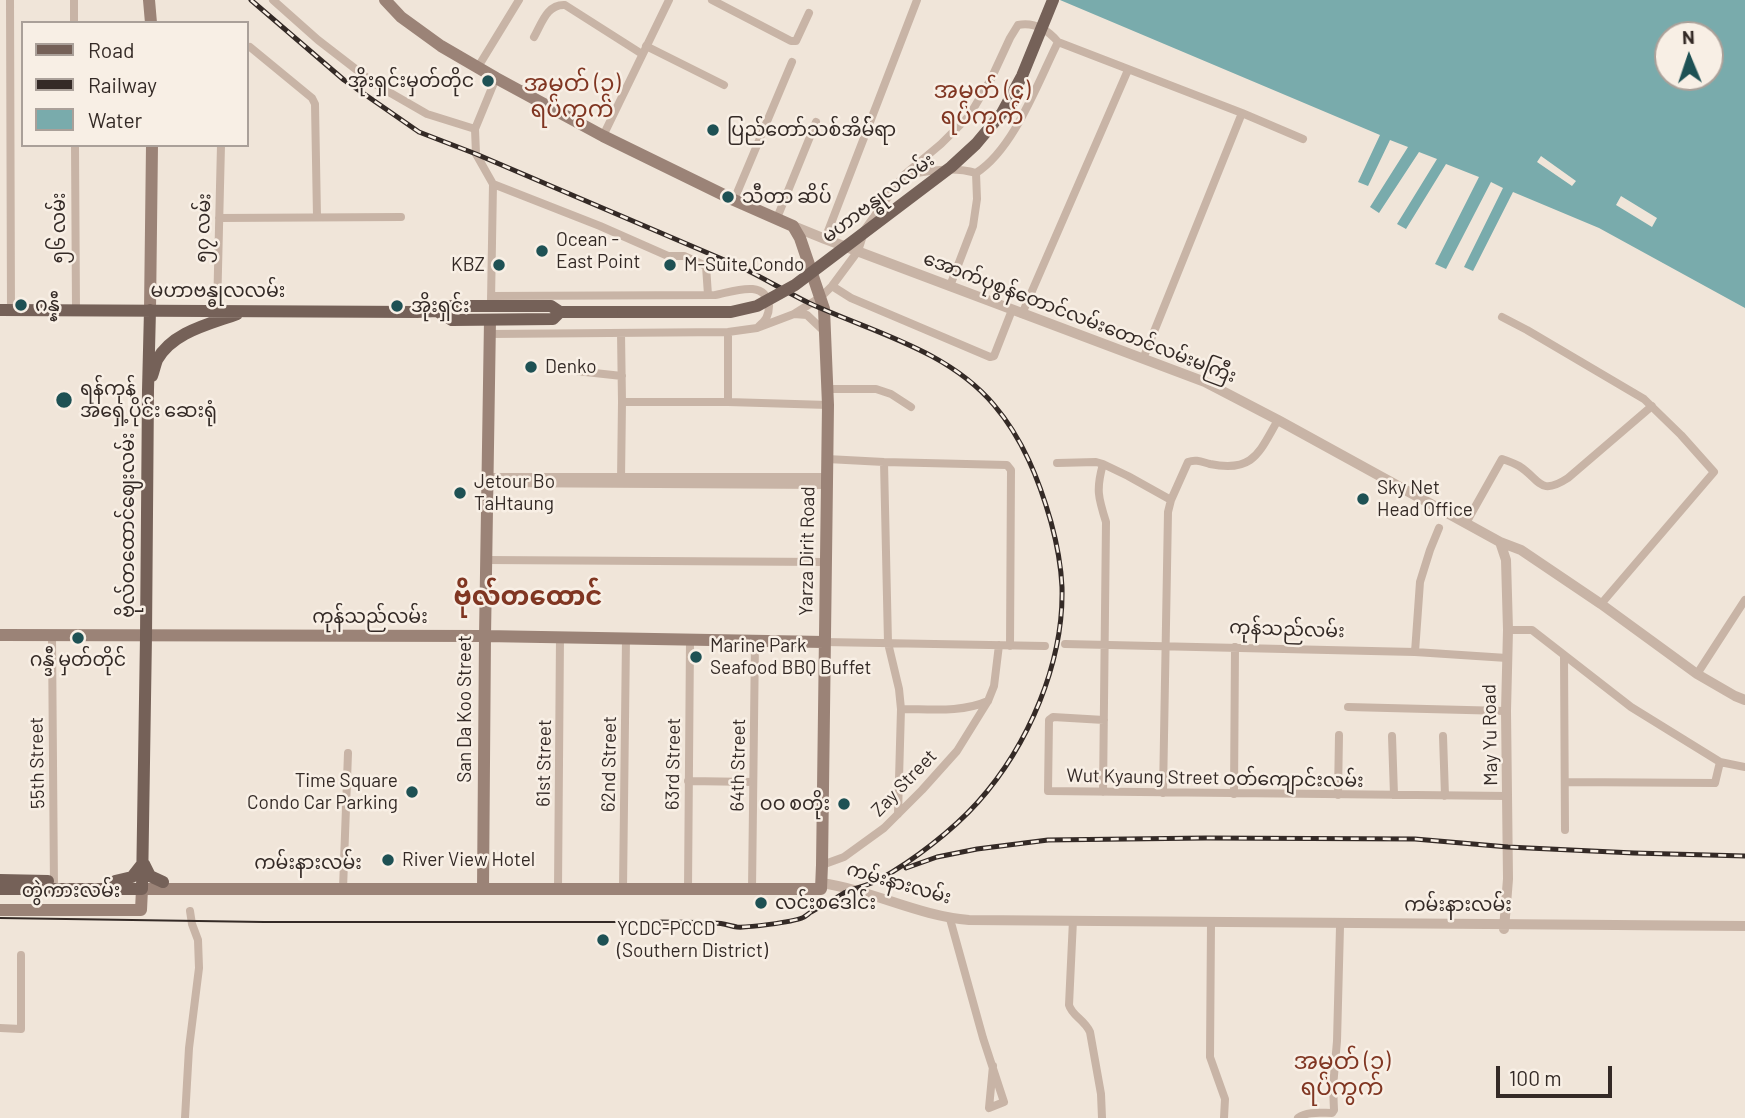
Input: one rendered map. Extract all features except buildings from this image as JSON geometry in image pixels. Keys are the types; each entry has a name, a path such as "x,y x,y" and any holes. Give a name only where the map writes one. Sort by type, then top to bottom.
{"main road":[{"path":"149,0 151,21"},
{"name":"အောက်ပုစွန်တောင်လမ်းတောင်လမ်းမကြီး","path":"385,0 401,18 496,79 603,136 793,226"},
{"name":"မဟာဗန္ဓုလလမ်း","path":"5,310 437,311 451,306 491,301 551,306 560,312 731,312 757,306 795,285 951,167 976,144 1002,113 1022,76 1053,0"},
{"name":"ဗိုလ်တထောင်ဈေးလမ်း","path":"142,885 152,147"},
{"name":"Yarza Dirit Road","path":"793,226 800,238 821,297 826,334 828,405 821,886"},
{"path":"148,390 157,360 169,346 200,328 246,311"},
{"name":"မဟာဗန္ဓုလလမ်း","path":"437,311 452,320 553,320 560,312"},
{"name":"San Da Koo Street","path":"483,886 490,320"},
{"name":"ကုန်သည်လမ်း","path":"0,635 485,636 824,642"},
{"path":"115,881 132,877 144,863 150,876 163,882"},
{"name":"ကမ်းနားလမ်း","path":"0,880 54,885 821,886"},
{"name":"ကမ်းနားလမ်း","path":"0,889 115,881 142,885 163,882 343,886"},
{"name":"တွဲကားလမ်း","path":"0,910 141,910 142,885"}],"street":[{"path":"5,310 10,0"},
{"path":"74,0 74,21"},
{"path":"273,0 318,40 375,83 426,114 475,129"},
{"path":"478,67 519,0"},
{"path":"603,136 669,0"},
{"path":"712,0 791,41 796,41 808,13"},
{"path":"825,239 917,0"},
{"path":"534,37 550,8 558,4 565,5 644,50 724,85"},
{"path":"490,334 728,332 757,328 794,314 821,297 832,286 858,251 865,229 904,175 941,144 968,116 992,79 1018,25 1029,23 1037,26 1051,34 1058,42 1303,139"},
{"path":"904,175 962,169 976,173 987,166 1018,124 1058,42"},
{"path":"250,47 312,98 315,104 317,217"},
{"path":"734,200 792,62"},
{"path":"832,286 851,298 990,358 994,356 1017,312 1128,70"},
{"path":"496,79 475,129 476,154 493,184 491,301 708,295 746,288 757,289 765,296 769,308 764,323 757,328"},
{"path":"1143,359 1242,113"},
{"path":"777,218 816,122"},
{"name":"၅၆ လမ်း","path":"75,147 76,310"},
{"name":"၅၇ လမ်း","path":"217,311 221,147"},
{"path":"950,286 973,226 977,199 976,173"},
{"path":"493,184 668,256 684,256 706,266 708,295"},
{"path":"219,218 401,217"},
{"name":"အောက်ပုစွန်တောင်လမ်းတောင်လမ်းမကြီး","path":"793,226 1205,383 1500,542 1521,550 1697,674 1745,700"},
{"path":"794,314 807,315 826,334"},
{"path":"1502,317 1644,399 1714,472 1601,604"},
{"path":"728,332 728,402"},
{"path":"621,333 622,481"},
{"path":"576,371 622,376"},
{"path":"828,390 876,389 891,394 911,407"},
{"path":"622,402 828,405"},
{"path":"1466,523 1503,459 1520,467 1536,482 1548,487 1558,485 1653,406"},
{"path":"1163,793 1168,512 1171,500 1188,462 1195,460 1228,466 1248,461 1257,456 1278,420"},
{"path":"827,459 1007,465 1011,470 1010,646"},
{"path":"884,462 888,643 901,709 898,814"},
{"path":"1057,463 1103,464 1171,500"},
{"path":"1103,464 1098,483 1099,499 1106,522 1103,792"},
{"path":"487,480 827,481"},
{"path":"1415,652 1420,582 1439,528"},
{"name":"May Yu Road","path":"1500,542 1506,560 1508,630 1508,879 1504,926"},
{"path":"486,560 826,562"},
{"path":"1697,674 1745,600"},
{"path":"1508,630 1532,630 1631,707 1720,762 1745,766"},
{"name":"55th Street","path":"52,635 54,885"},
{"name":"61st Street","path":"558,886 560,637"},
{"name":"62nd Street","path":"623,886 626,638"},
{"name":"63rd Street","path":"688,886 690,640"},
{"name":"64th Street","path":"752,886 755,641"},
{"path":"824,642 1045,646"},
{"name":"Zay Street","path":"822,865 844,857 884,828 957,751 988,701 994,686 999,645"},
{"name":"ကုန်သည်လမ်း","path":"1065,645 1415,652 1507,658"},
{"path":"1234,794 1235,647"},
{"path":"1564,655 1565,830"},
{"path":"901,709 956,709 988,701"},
{"path":"1348,708 1506,712"},
{"name":"Wut Kyaung Street ဝတ်ကျောင်းလမ်း","path":"1104,720 1050,718 1048,791 1508,796"},
{"path":"1338,795 1339,735"},
{"path":"1392,736 1394,796"},
{"path":"1443,736 1445,796"},
{"path":"343,886 348,753"},
{"path":"1565,782 1715,783 1720,762"},
{"path":"688,781 753,782"},
{"name":"ကမ်းနားလမ်း","path":"821,886 844,886 950,921 1745,928"},
{"path":"185,1118 189,1048 199,968 198,940 190,911"},
{"path":"950,921 993,1066"},
{"path":"1073,922 1069,1005 1071,1011 1086,1023 1090,1032 1101,1094 1102,1118"},
{"path":"1211,924 1210,1057 1225,1099 1224,1118"},
{"name":"ကမ်းနားလမ်း","path":"1211,924 1340,927 1504,926"},
{"path":"1298,1118 1300,1115 1332,1113 1334,1110 1340,927"},
{"path":"0,1028 21,1029 21,956"}],"water":[{"path":"1060,0 1745,0 1745,308 1599,228 1513,192 1473,271 1464,267 1503,188 1491,182 1446,269 1435,264 1479,177 1446,164 1406,229 1397,224 1437,159 1419,152 1379,213 1370,207 1408,147 1390,140 1368,186 1358,182 1380,135"}],"pier":[{"path":"1541,156 1576,181 1572,186 1537,162"},
{"path":"1621,196 1657,218 1652,227 1616,205"}],"tram line":[{"path":"0,918 264,922 655,922"}],"railway":[{"path":"251,0 344,80 419,132 736,265 809,303 932,356 955,370 994,405 1029,461 1057,546 1062,587 1061,616 1057,645 1040,702 1013,755 996,780 968,813 919,854 893,872 844,893 803,918 742,927 718,923 655,922"},
{"path":"906,868 937,857 977,849 1048,840 1415,839 1508,847 1745,856"}],"place":[{"name":"အိုးရှင်းမှတ်တိုင","path":"488,81"},
{"name":"ပြည်တော်သစ်အိမ််ရာ","path":"713,130"},
{"name":"သီတာ ဆိပ်","path":"728,197"},
{"name":"Ocean - East Point","path":"542,251"},
{"name":"KBZ","path":"499,265"},
{"name":"M-Suite Condo","path":"670,265"},
{"name":"ဂန္နီ","path":"21,305"},
{"name":"အိုးရှင်း","path":"397,306"},
{"name":"Denko","path":"531,367"},
{"name":"ရန်ကုန် အရှေ့ပိုင်း ဆေးရုံ","path":"64,400"},
{"name":"Jetour Bo TaHtaung","path":"460,493"},
{"name":"Sky Net Head Office","path":"1363,499"},
{"name":"ဂန္ဒီ မှတ်တိုင်","path":"78,638"},
{"name":"Marine Park Seafood BBQ Buffet","path":"696,657"},
{"name":"Time Square Condo Car Parking","path":"412,792"},
{"name":"ဝဝ စတိုး","path":"844,804"},
{"name":"River View Hotel","path":"388,860"},
{"name":"လင်းစဒေါင်း","path":"761,903"},
{"name":"YCDC-PCCD (Southern District)","path":"603,940"}],"district":[{"name":"အမှတ် (၃) ရပ်ကွက်","path":"572,96"},
{"name":"အမှတ် (၄) ရပ်ကွက်","path":"982,103"},
{"name":"ဗိုလ်တထောင်","path":"528,596"},
{"name":"အမှတ် (၁) ရပ်ကွက်","path":"1342,1074"}]}
